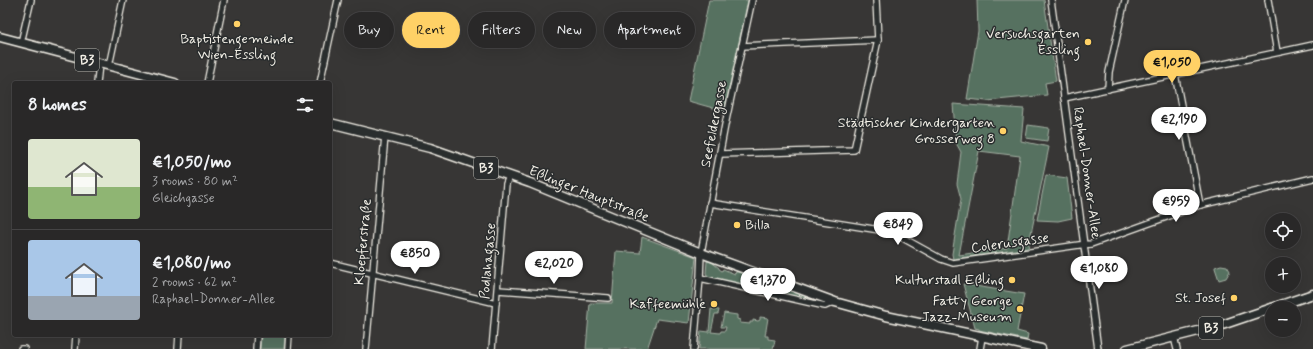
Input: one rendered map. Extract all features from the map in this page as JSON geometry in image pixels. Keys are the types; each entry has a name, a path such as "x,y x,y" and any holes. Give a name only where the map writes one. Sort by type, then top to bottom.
{"main road":[{"name":"B3","path":"0,37 167,81"},
{"name":"Eßlinger Hauptstraße","path":"332,123 419,144 509,176 701,252 835,302 886,316 1041,349"},
{"name":"B3","path":"1292,301 1313,294"},
{"name":"B3","path":"1127,349 1222,325 1265,310"}],"street":[{"path":"21,43 30,0"},
{"path":"109,66 123,0"},
{"path":"207,81 224,0"},
{"path":"320,81 338,0"},
{"name":"Seefeldergasse","path":"694,349 701,252 752,0"},
{"path":"720,154 854,150 878,40 876,0"},
{"name":"Raphael-Donner-Allee","path":"1051,0 1098,349"},
{"path":"1108,89 1109,72 1125,0"},
{"path":"1268,0 1277,52"},
{"path":"742,46 878,40"},
{"path":"1064,98 1313,44"},
{"path":"97,81 99,64"},
{"path":"1175,74 1200,205"},
{"name":"Kloepferstraße","path":"366,349 383,144 385,136"},
{"name":"Podlahagasse","path":"492,349 506,184 509,176"},
{"name":"Colerusgasse","path":"710,204 892,232 941,259 953,263 1091,244 1200,205 1313,178"},
{"path":"332,264 496,303"},
{"name":"Eßlinger Hauptstraße","path":"700,278 825,306 835,302"},
{"path":"498,290 608,298"},
{"path":"75,349 76,337"},
{"path":"178,349 179,337"},
{"path":"256,349 257,337"},
{"path":"288,349 289,337"},
{"path":"980,349 982,337"},
{"path":"1174,337 1177,349"}],"green space":[{"path":"709,0 748,0 724,111 688,101"},
{"path":"977,0 1044,0 1056,81 1045,83 1047,95 987,101 967,99 978,31"},
{"path":"953,104 1024,109 1021,141 1049,147 1028,248 953,259 952,254 961,199 957,184 961,152 956,143","holes":["979,151 1020,156 1007,248 959,255"]},
{"path":"1028,125 1049,128 1047,141 1026,138"},
{"path":"1046,175 1067,178 1072,218 1058,221 1037,220"},
{"path":"642,237 696,257 689,323 657,319 647,349 586,349 590,303 612,303 616,251 640,253"},
{"path":"709,260 722,271 723,269 735,274 736,272 743,271 826,302 825,304 708,277 706,273 707,261"},
{"path":"1221,265 1227,266 1230,271 1226,278 1219,280 1215,267"},
{"path":"963,284 1024,294 1017,331 1028,334 1027,340 975,328"},
{"path":"711,309 719,310 718,314 715,314 711,332 720,333 721,331 725,331 726,327 721,327 724,313 737,315 737,319 740,320 740,323 750,324 753,320 760,320 760,317 768,318 765,336 768,336 768,339 775,340 773,349 699,349 701,331 709,332"},
{"path":"261,337 285,337 284,349 260,349"}],"place":[{"name":"Baptistengemeinde Wien-Essling","path":"237,24"},
{"name":"Versuchsgarten Essling","path":"1088,42"},
{"name":"Städtischer Kindergarten Grosserweg 8","path":"1003,131"},
{"name":"Billa","path":"737,225"},
{"name":"Kulturstadl Eßling","path":"1012,280"},
{"name":"St. Josef","path":"1234,298"},
{"name":"Kaffeemühle","path":"714,304"},
{"name":"Fatty George Jazz-Museum","path":"1020,309"}]}
